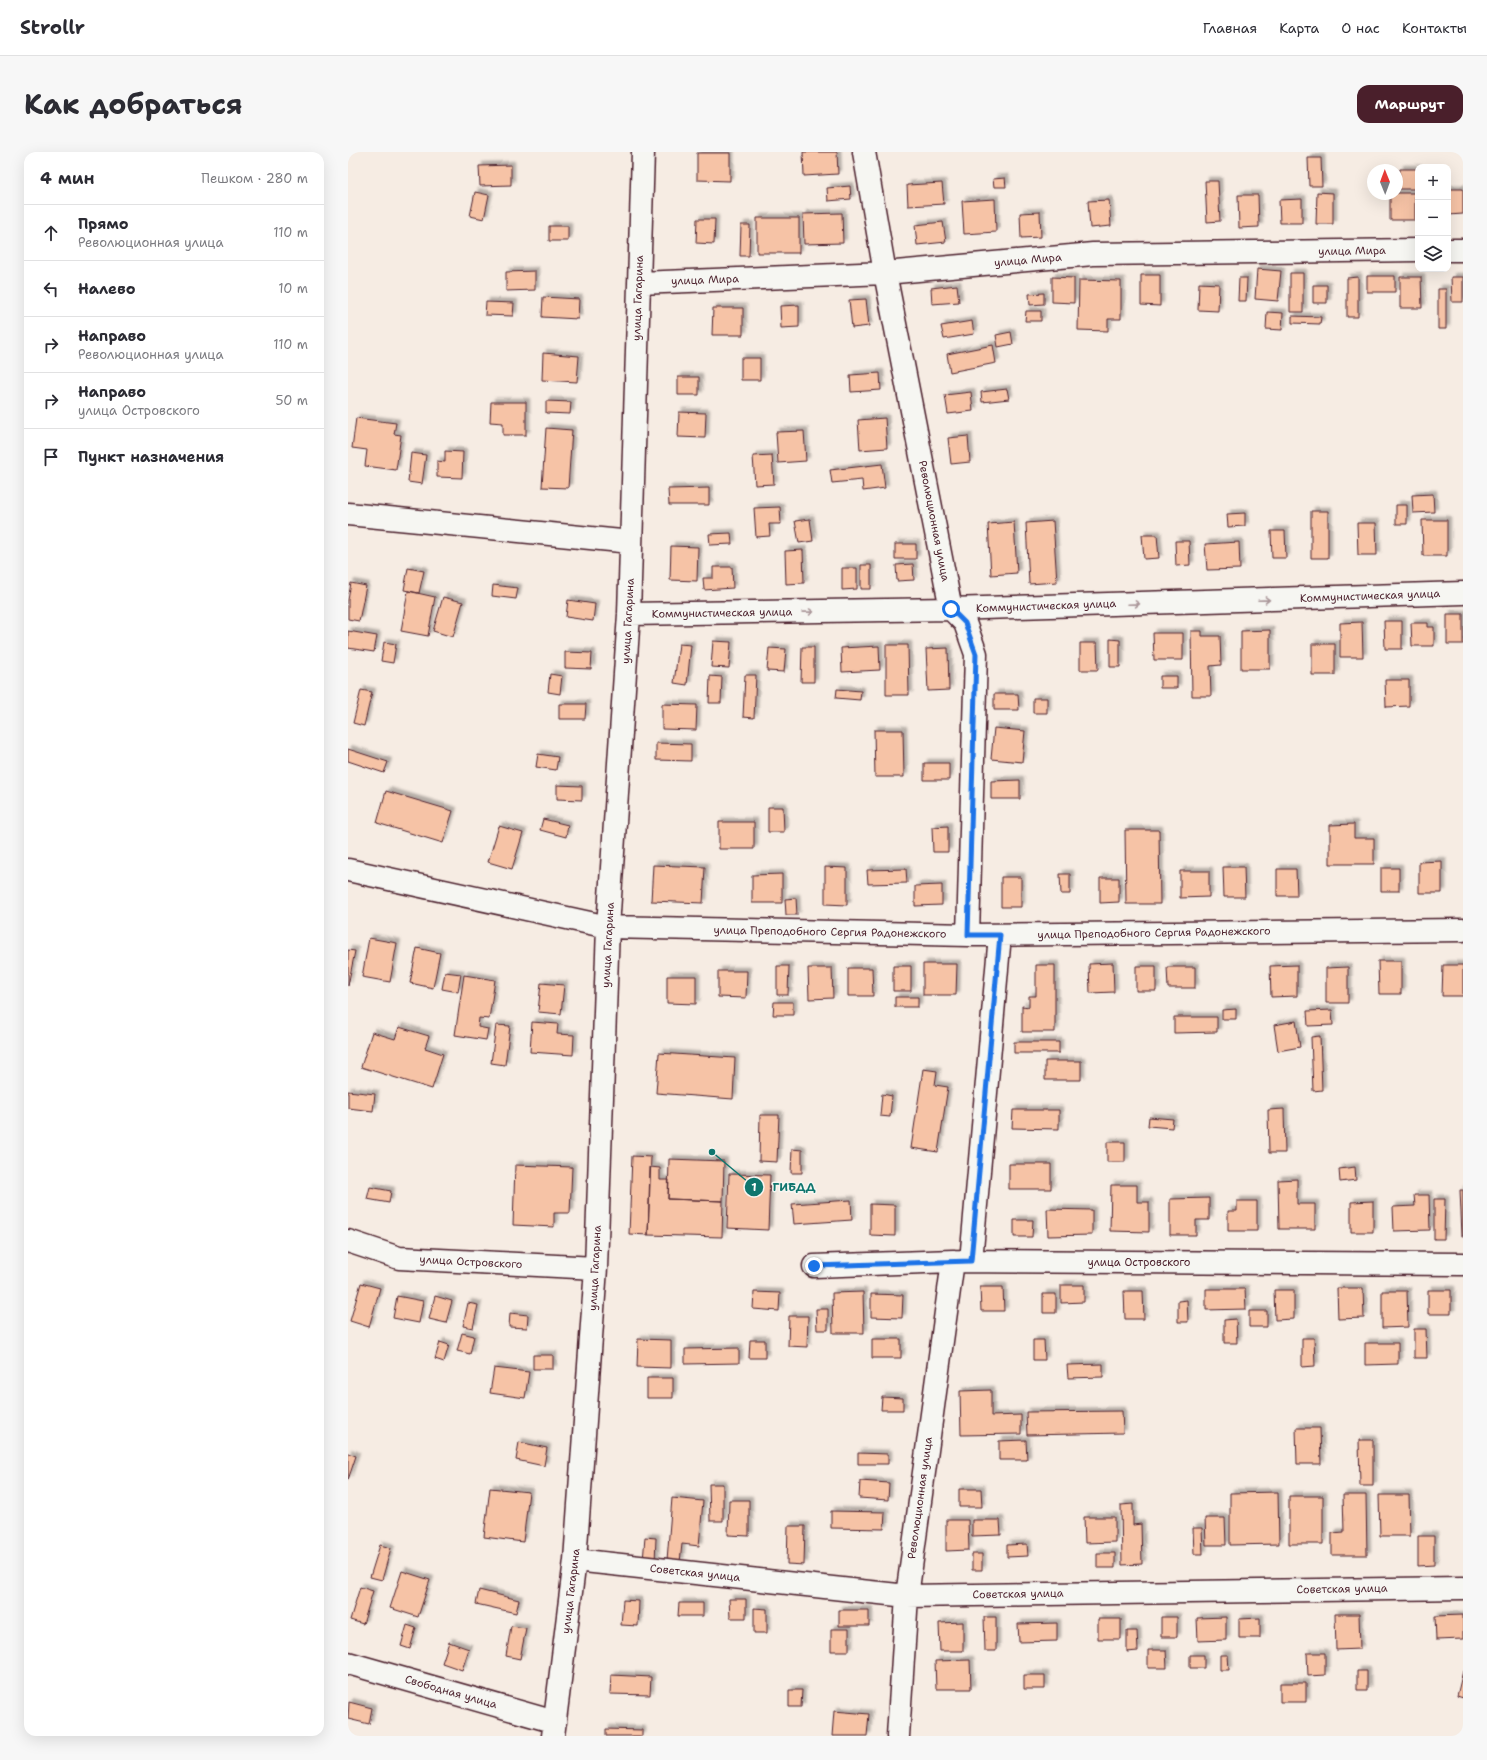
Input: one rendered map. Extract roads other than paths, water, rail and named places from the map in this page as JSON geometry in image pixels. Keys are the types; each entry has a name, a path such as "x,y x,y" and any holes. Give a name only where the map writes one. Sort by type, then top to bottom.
{"street":[{"name":"улица Гагарина","path":"554,1729 575,1560 596,1268 608,927 629,614 643,152"},
{"name":"Революционная улица","path":"864,152 885,273 951,609"},
{"name":"улица Мира","path":"639,283 885,273 1094,254 1415,250"},
{"path":"1451,250 1463,250"},
{"path":"348,514 631,542"},
{"name":"Коммунистическая улица","path":"629,614 951,609 1463,593"},
{"path":"951,609 965,623 976,654 968,935"},
{"name":"улица Преподобного Сергия Радонежского","path":"348,870 608,927 968,935 1463,930"},
{"name":"Революционная улица","path":"898,1736 907,1596 962,1261 1000,935"},
{"name":"улица Островского","path":"348,1241 399,1258 596,1268"},
{"name":"улица Островского","path":"814,1266 962,1261 1463,1264"},
{"name":"Советская улица","path":"575,1560 907,1596 1463,1588"},
{"name":"Свободная улица","path":"348,1663 554,1729"}],"place":[{"name":"ГИБДД","path":"712,1152"}]}
